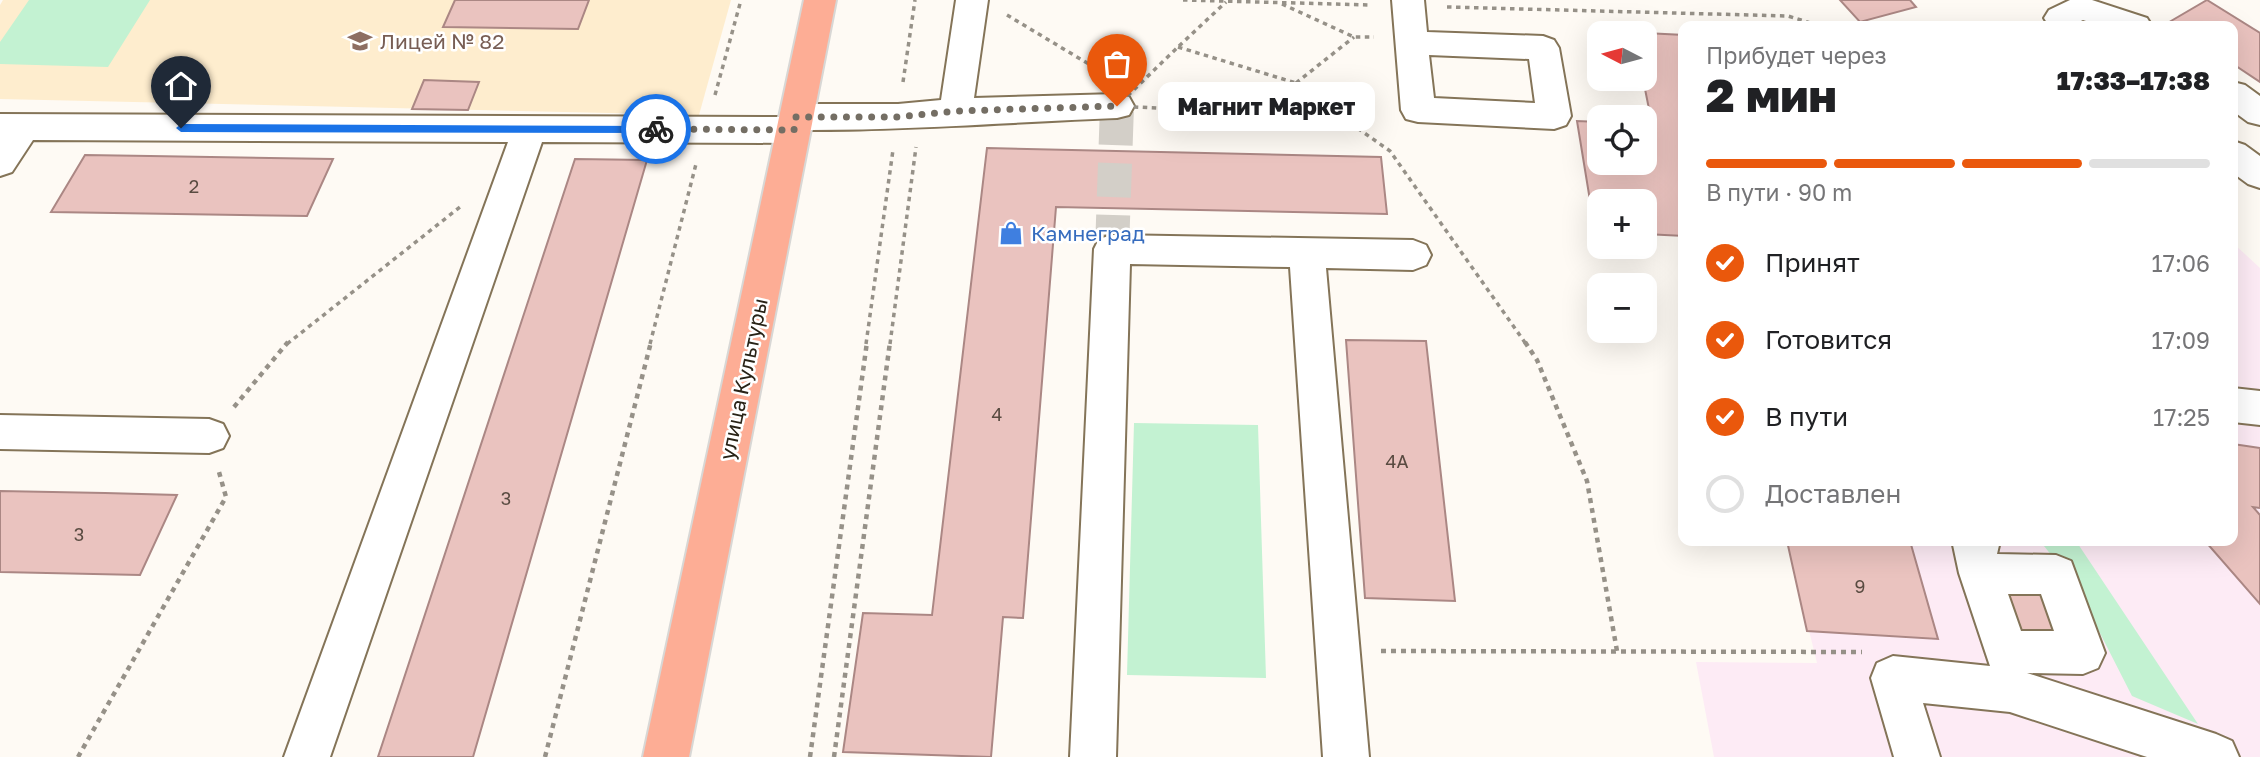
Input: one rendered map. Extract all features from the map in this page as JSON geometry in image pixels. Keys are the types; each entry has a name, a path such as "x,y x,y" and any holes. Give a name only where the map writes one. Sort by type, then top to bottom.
{"main road":[{"name":"улица Культуры","path":"666,757 820,0"}],"street":[{"path":"957,111 972,0"},
{"path":"1397,40 1408,0"},
{"path":"2064,13 2119,0"},
{"path":"2064,13 2108,21"},
{"path":"0,163 12,127 705,130 909,117 1119,90"},
{"path":"2238,98 2260,113"},
{"path":"307,757 530,129"},
{"path":"2238,158 2260,176"},
{"path":"1093,757 1112,249 1413,255"},
{"path":"1307,253 1346,757"},
{"path":"2238,406 2260,408"},
{"path":"0,432 209,436"},
{"path":"1917,757 1893,678 2010,690 2217,757"}],"path":[{"path":"545,757 705,130 741,0"},
{"path":"834,757 909,117 915,0"},
{"path":"1119,90 1178,47 1228,0"},
{"path":"1280,3 1354,37 1397,40"},
{"path":"1006,13 1119,90 1343,118"},
{"path":"1715,14 1788,16 1804,21"},
{"path":"1296,83 1354,37"},
{"path":"1178,47 1296,83 1390,151 1536,360 1587,481 1616,651"},
{"path":"810,757 909,117"},
{"path":"78,757 226,497 209,436 290,340 464,204"},
{"path":"1338,651 1870,652"}],"shaded area":[{"name":"Лицей № 82","path":"3,0 731,0 699,115 0,99 0,5"},
{"path":"2238,248 2260,268 2260,757 1714,757 1696,662 1817,663 1788,546 2238,546"}],"green space":[{"path":"29,0 150,0 108,67 0,64 0,42"},
{"path":"1134,423 1258,425 1266,678 1127,675"},
{"path":"2044,546 2079,546 2198,724 2132,696 2076,586"}],"building":[{"path":"455,0 589,0 578,29 443,27"},
{"path":"1840,0 1910,0 1916,7 1864,21 1859,21"},
{"path":"2207,0 2260,33 2260,82 2238,67 2238,21 2171,21"},
{"path":"1657,34 1678,35 1678,236 1657,235 1657,189 1588,189 1577,121 1587,121 1587,175 1657,175 1657,105 1648,105 1645,91 1657,91"},
{"path":"424,80 479,82 468,110 412,109"},
{"path":"987,148 1381,157 1387,214 1056,207 1023,618 1003,617 991,757 843,752 863,613 932,615"},
{"path":"85,155 333,159 307,216 51,212"},
{"path":"575,159 647,160 473,757 378,757"},
{"path":"1346,340 1426,341 1455,601 1365,598"},
{"path":"2238,445 2260,448 2260,508 2253,507 2260,515 2260,604 2209,546 2238,546"},
{"path":"0,491 177,495 140,575 0,572"},
{"path":"1788,546 1911,546 1938,639 1807,631"},
{"path":"2005,590 2049,592 2065,638 2020,635"}],"tunnel":[{"path":"1112,249 1117,106"}],"way so far":[{"path":"656,129 794,130 796,117 898,117 957,111 1117,106"}],"place":[{"name":"Лицей № 82","path":"360,41"},
{"name":"Магнит Маркет","path":"1117,106"},
{"name":"Камнеград","path":"1011,233"}],"route":[{"path":"181,128 656,129"}]}
